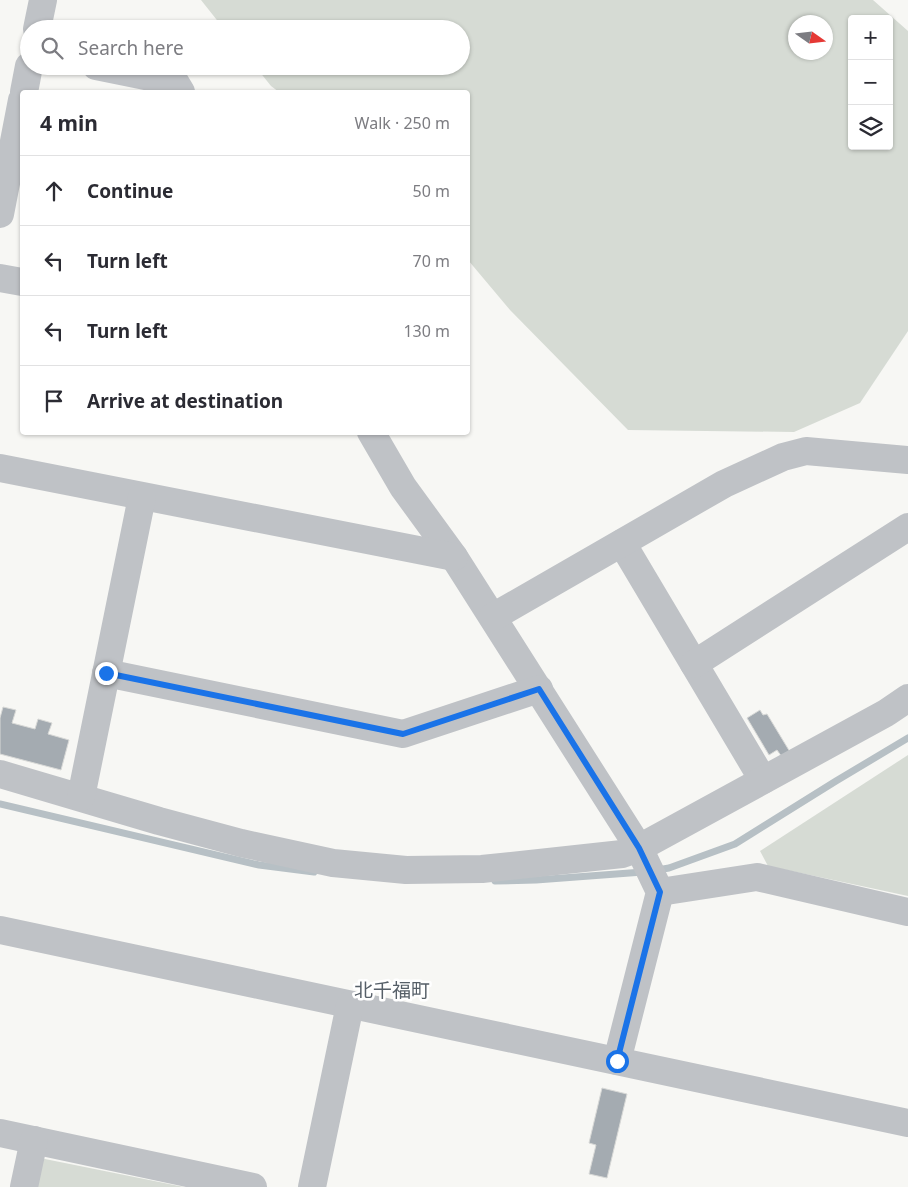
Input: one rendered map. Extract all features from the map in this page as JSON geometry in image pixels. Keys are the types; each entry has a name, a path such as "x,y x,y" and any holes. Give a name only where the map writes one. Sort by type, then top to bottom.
{"street":[{"path":"39,20 43,0"},
{"path":"24,90 27,75"},
{"path":"140,75 175,82 180,90"},
{"path":"0,214 20,110"},
{"path":"0,278 20,282"},
{"path":"373,435 402,487 454,557 639,848 660,892 617,1061"},
{"path":"493,617 724,484 784,456 806,452 908,460"},
{"path":"0,468 454,557"},
{"path":"81,797 142,497"},
{"path":"694,664 908,527"},
{"path":"622,543 763,780"},
{"path":"106,673 403,734 539,689"},
{"path":"0,774 241,843 334,863 406,870 482,869 622,854 639,848 886,713 908,698"},
{"path":"660,892 757,877 908,912"},
{"path":"0,930 908,1123"},
{"path":"312,1187 350,1005"},
{"path":"0,1133 253,1187"},
{"path":"24,1187 34,1140"}],"shaded area":[{"path":"201,0 873,0 890,15 848,15 848,150 893,150 893,18 908,31 908,331 860,403 794,432 628,430 510,310 470,262 470,90 276,90 262,75 470,75 470,20 217,20"},
{"path":"908,755 908,896 768,866 760,851"},
{"path":"40,1158 184,1187 34,1187"}],"building":[{"path":"3,707 16,710 12,723 35,729 38,719 52,723 48,734 69,740 61,770 0,754 0,718"},
{"path":"760,710 763,715 767,714 790,752 782,757 777,750 769,755 747,718"},
{"path":"602,1088 627,1094 607,1178 589,1174 596,1145 589,1143"}],"waterway":[{"path":"657,870 669,868 735,844 908,738"},
{"path":"0,804 259,865 314,872"},
{"path":"495,881 643,872"}],"district":[{"name":"北千福町","path":"392,990"}],"route":[{"path":"106,673 403,734 539,689 639,848 660,892 617,1061"}]}
